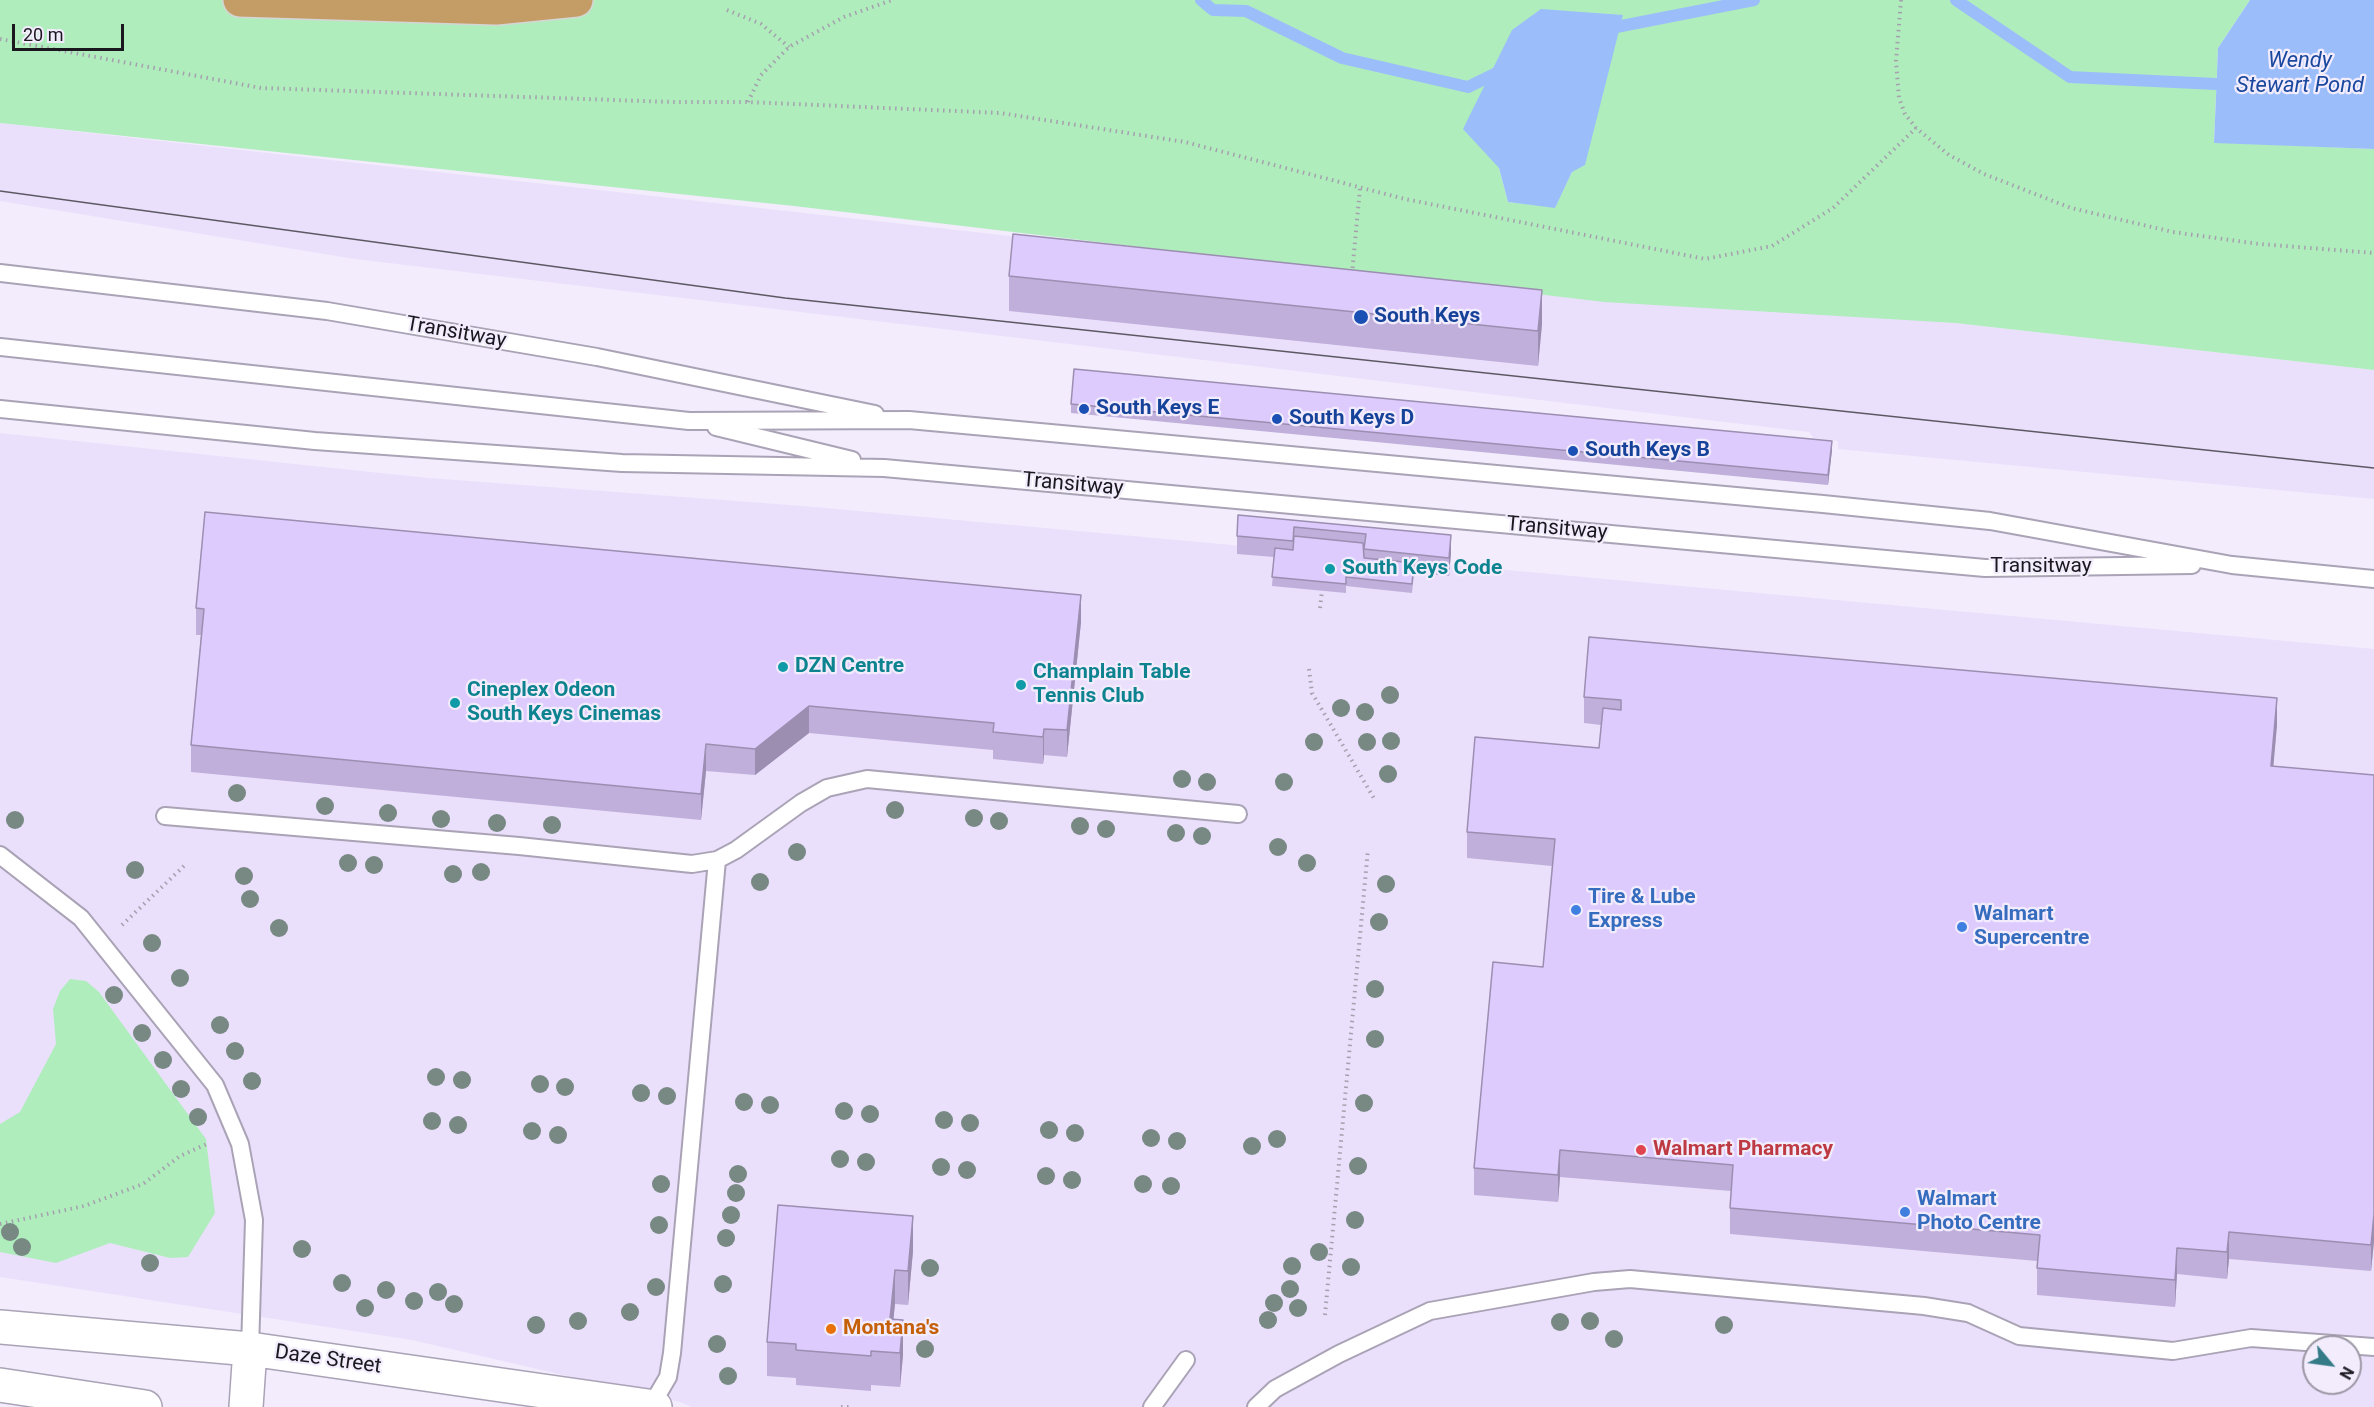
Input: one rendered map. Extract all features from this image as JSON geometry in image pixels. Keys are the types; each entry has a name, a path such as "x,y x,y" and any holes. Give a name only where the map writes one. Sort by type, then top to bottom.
{"highway":[{"path":"240,0 496,8 576,0"}],"street":[{"name":"Daze Street","path":"0,1327 250,1349 652,1407"},
{"path":"246,1407 250,1349"},
{"path":"0,1385 146,1407"}],"lane":[{"name":"Transitway","path":"0,273 327,311 597,357 909,420"},
{"name":"Transitway","path":"0,347 689,421 909,420 1990,521 2232,565 2374,579"},
{"name":"Transitway","path":"0,409 315,441 622,463 884,468 1985,568 2232,565"},
{"name":"Transitway","path":"689,421 884,468"},
{"path":"165,816 519,846 692,864 717,860 827,788 867,779 1238,814"},
{"path":"0,855 81,918 215,1085 236,1131 254,1220 250,1349"},
{"path":"652,1407 668,1377 672,1353 717,860"},
{"path":"1256,1407 1275,1389 1339,1354 1430,1311 1594,1282 1630,1279 1924,1306 1968,1312 2019,1336 2173,1351 2251,1338 2374,1347"},
{"path":"1152,1407 1186,1360"}],"path":[{"path":"748,102 761,75 789,46 844,17 892,0"},
{"path":"1902,0 1897,27 1899,98 1905,114 1916,128 1949,155 1984,174 2071,208 2173,232 2259,244 2374,253"},
{"path":"727,10 761,24 789,46"},
{"path":"0,39 261,88 673,102 748,102 1000,113 1185,142 1360,188 1705,259 1772,246 1833,208 1916,128"},
{"path":"1352,274 1360,188"},
{"path":"1320,608 1322,591"},
{"path":"1309,669 1312,693 1375,800"},
{"path":"1325,1315 1368,849"},
{"path":"102,944 185,865"},
{"path":"0,1224 84,1206 143,1184 180,1156 236,1131"},
{"path":"841,1407 849,1407"}],"shaded area":[{"path":"0,123 1341,273 1955,323 2374,370 2374,499 1838,449 1838,441 1814,438 1809,432 355,259 0,201"},
{"path":"0,433 428,478 803,506 2374,649 2374,1407 692,1407 680,1402 412,1340 0,1277"}],"green space":[{"path":"0,0 2250,0 2218,48 2214,142 2374,149 2374,370 1955,323 1604,302 794,206 0,123","holes":["1499,168 1572,172 1555,207 1508,202"]},
{"path":"70,979 86,981 99,992 206,1139 215,1213 188,1257 170,1258 110,1243 56,1263 0,1252 0,1124 20,1112 56,1044 53,1009 60,991"}],"water":[{"name":"Wendy Stewart Pond","path":"2250,0 2374,0 2374,149 2214,143 2218,48"},
{"path":"1541,9 1623,15 1585,165 1572,172 1555,208 1508,202 1499,168 1463,129 1512,30"}],"building":[{"path":"1013,234 1542,290 1538,331 1009,276"},
{"path":"1074,369 1832,441 1828,475 1071,404"},
{"name":"Cineplex Odeon South Keys Cinemas","path":"205,512 1081,595 1067,730 1044,729 1043,737 993,732 994,723 809,706 755,749 706,744 701,794 191,745 204,609 196,608"},
{"path":"1238,515 1451,535 1449,558 1364,549 1366,534 1294,527 1293,541 1237,536"},
{"path":"1294,536 1363,543 1364,558 1414,563 1412,584 1346,577 1346,584 1272,577 1275,548 1293,550"},
{"name":"Walmart Supercentre","path":"1589,637 2277,698 2271,766 2374,775 2374,1214 2371,1245 2229,1232 2227,1252 2177,1248 2175,1280 2037,1268 2040,1235 1730,1208 1733,1165 1560,1150 1558,1175 1474,1168 1493,962 1543,967 1555,839 1467,832 1475,737 1599,748 1603,708 1621,710 1621,700 1584,697"},
{"name":"Montana's","path":"778,1205 913,1216 908,1271 895,1270 890,1319 903,1320 900,1353 871,1351 871,1356 796,1350 796,1344 767,1342"}],"waterway":[{"path":"1201,0 1213,10 1246,11 1342,58 1468,87 1503,70"},
{"path":"1606,29 1754,0"},
{"path":"1956,0 2070,77 2216,84"}],"tram line":[{"path":"0,191 785,298 2374,468"}],"place":[{"name":"South Keys","path":"1361,317"},
{"name":"South Keys E","path":"1084,409"},
{"name":"South Keys D","path":"1277,419"},
{"name":"South Keys B","path":"1573,451"},
{"name":"South Keys Code","path":"1330,569"},
{"name":"DZN Centre","path":"783,667"},
{"name":"Champlain Table Tennis Club","path":"1021,685"},
{"name":"Cineplex Odeon South Keys Cinemas","path":"455,703"},
{"name":"Tire & Lube Express","path":"1576,910"},
{"name":"Walmart Supercentre","path":"1962,927"},
{"name":"Walmart Pharmacy","path":"1641,1150"},
{"name":"Walmart Photo Centre","path":"1905,1212"},
{"name":"Montana's","path":"831,1329"}]}
